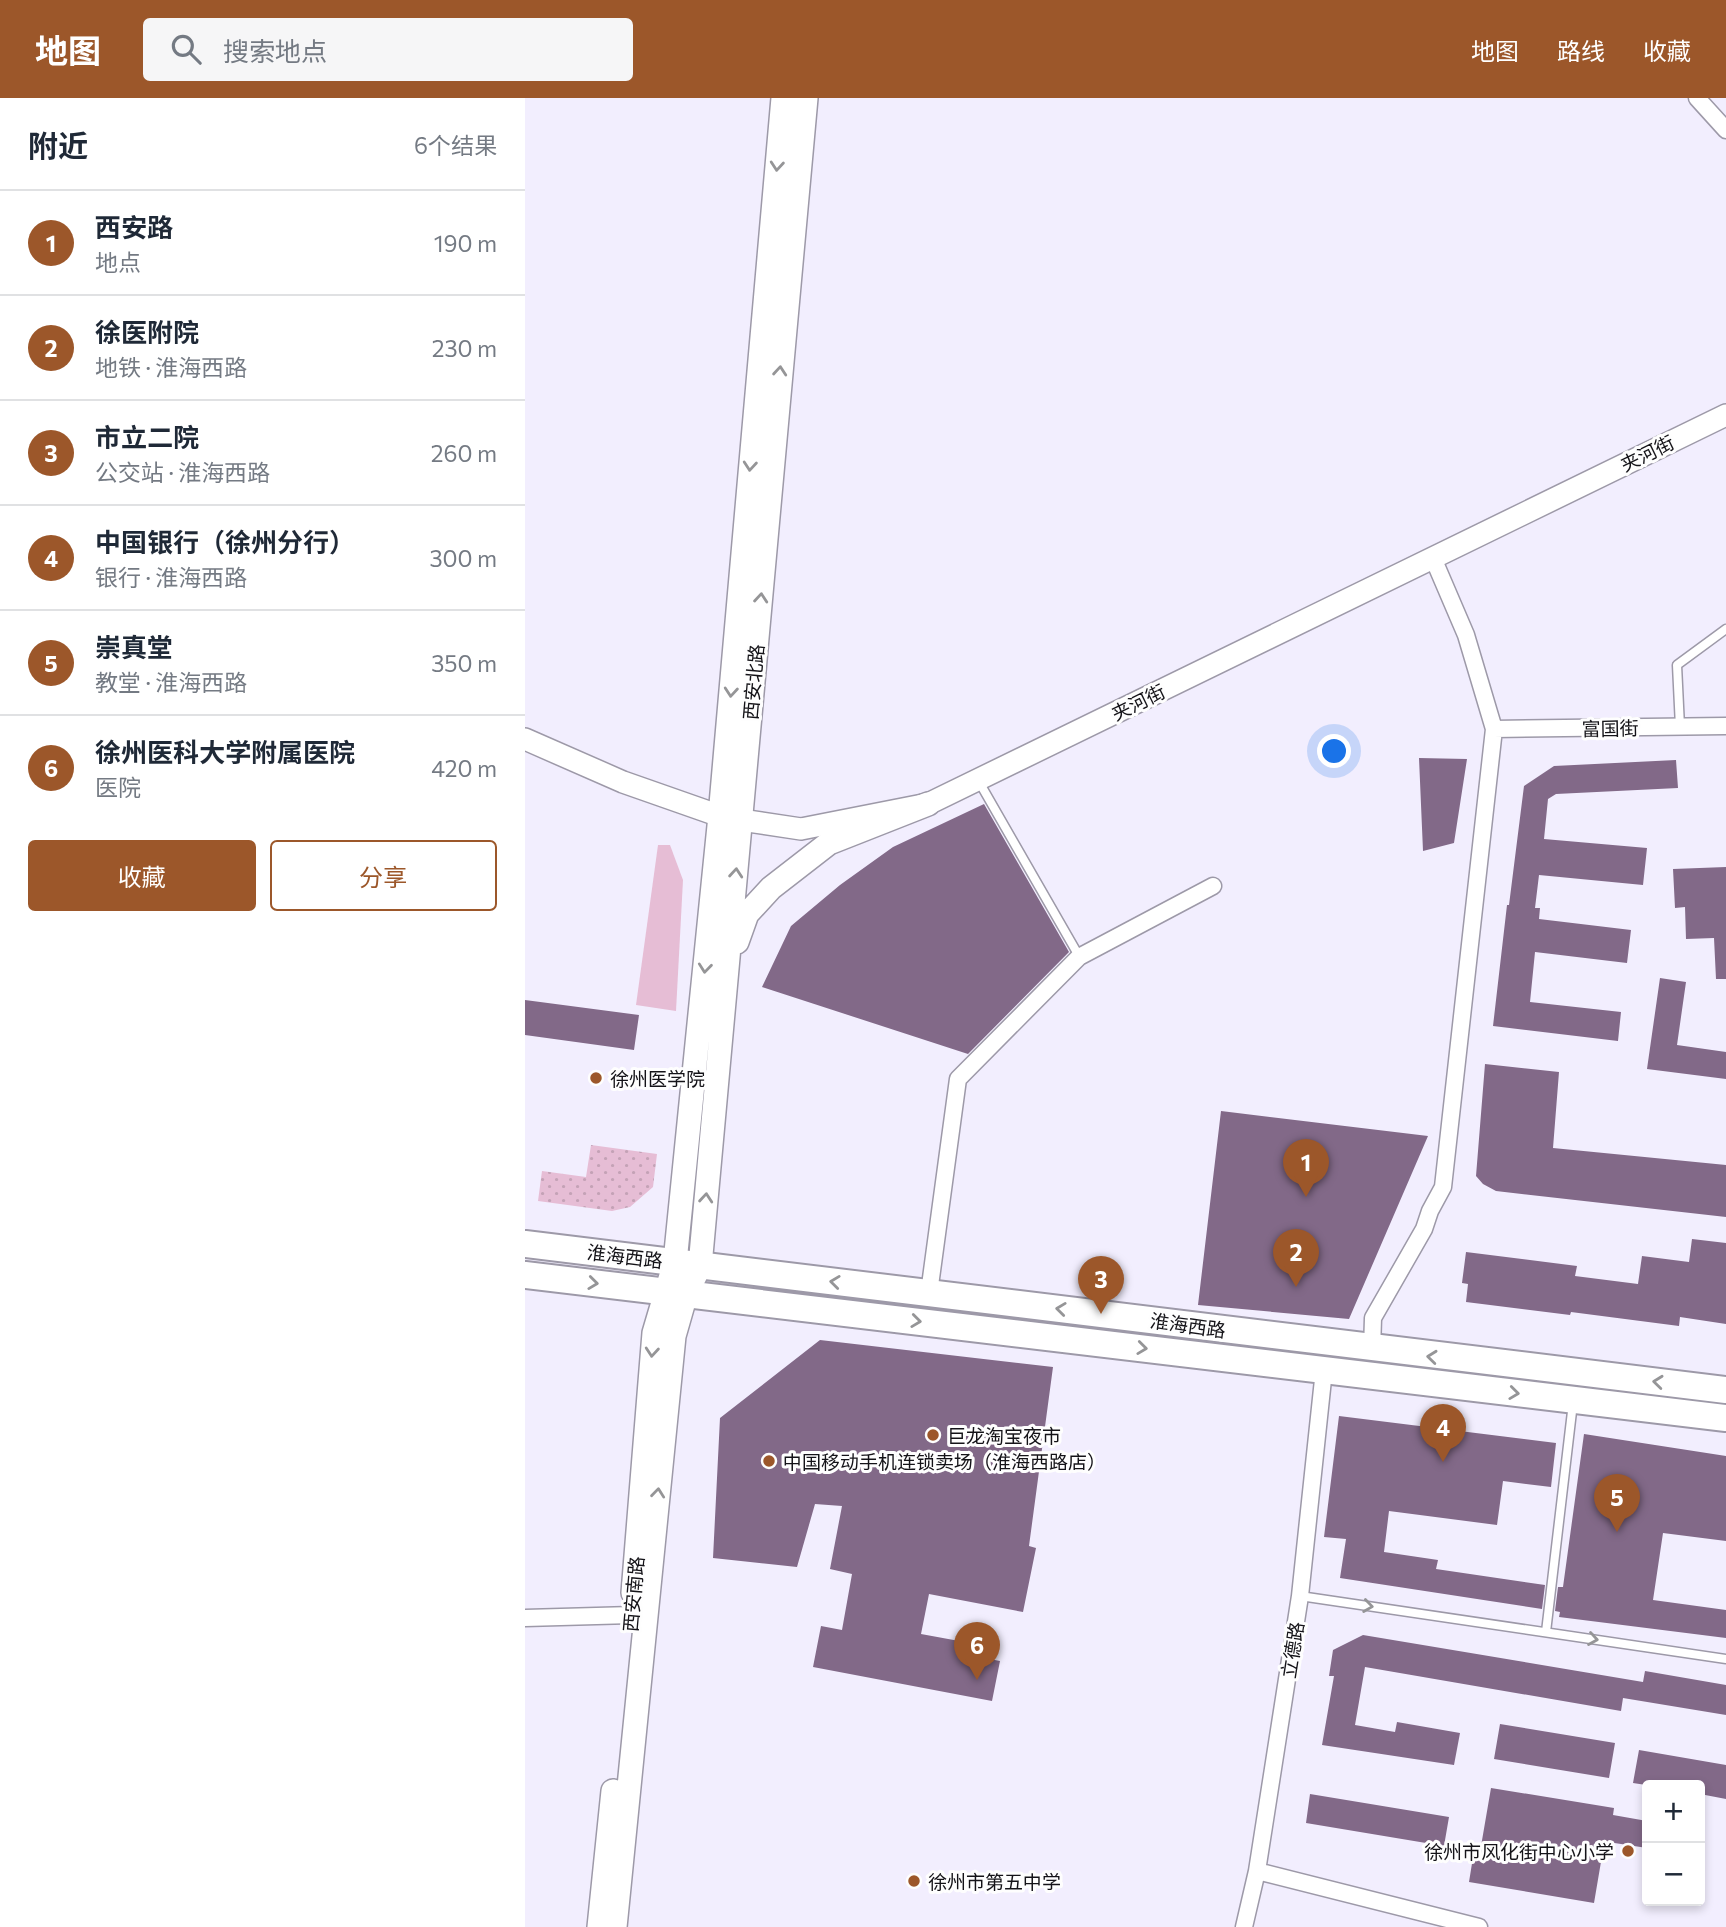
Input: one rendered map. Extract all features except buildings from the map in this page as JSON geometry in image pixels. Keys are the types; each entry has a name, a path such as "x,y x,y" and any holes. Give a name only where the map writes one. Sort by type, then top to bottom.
{"main road":[{"name":"西安北路","path":"687,1264 728,964 731,818 783,98"},
{"name":"西安北路","path":"687,1264 806,98"},
{"path":"728,964 747,914 771,888 829,843 928,804"},
{"name":"淮海西路","path":"525,1244 1372,1350 1726,1390"},
{"name":"西安南路","path":"599,1927 632,1615 654,1333 687,1264"},
{"name":"淮海西路","path":"525,1275 1726,1418"},
{"name":"西安南路","path":"615,1927 674,1336 675,1293"}],"street":[{"path":"1697,98 1726,130"},
{"name":"夹河街","path":"525,739 623,782 731,818 801,829 928,804 1726,415"},
{"path":"1372,1350 1373,1318 1424,1229 1443,1187 1494,729 1466,635 1433,558"},
{"name":"富国街","path":"1494,729 1726,726"},
{"path":"929,1293 958,1079 1080,957 1213,886"},
{"name":"立德路","path":"1244,1927 1257,1871 1300,1596 1324,1370"},
{"path":"525,1618 632,1615"},
{"path":"1257,1871 1479,1927"}],"lane":[{"path":"1679,727 1677,665 1726,629"},
{"path":"978,780 1080,957"},
{"path":"1546,1632 1574,1400"},
{"path":"1300,1596 1726,1659"}],"shaded area":[{"path":"658,845 670,845 683,880 676,1011 636,1005"},
{"path":"591,1145 657,1154 653,1187 630,1207 612,1211 538,1201 542,1171 586,1177"}],"place":[{"name":"徐州医学院","path":"596,1078"},
{"name":"西安路","path":"1306,1197"},
{"name":"徐医附院","path":"1296,1287"},
{"name":"市立二院","path":"1101,1314"},
{"name":"巨龙淘宝夜市","path":"933,1435"},
{"name":"中国移动手机连锁卖场（淮海西路店）","path":"769,1461"},
{"name":"中国银行（徐州分行）","path":"1443,1462"},
{"name":"崇真堂","path":"1617,1532"},
{"name":"徐州医科大学附属医院","path":"977,1680"},
{"name":"徐州市风化街中心小学","path":"1628,1851"},
{"name":"徐州市第五中学","path":"914,1881"}]}
